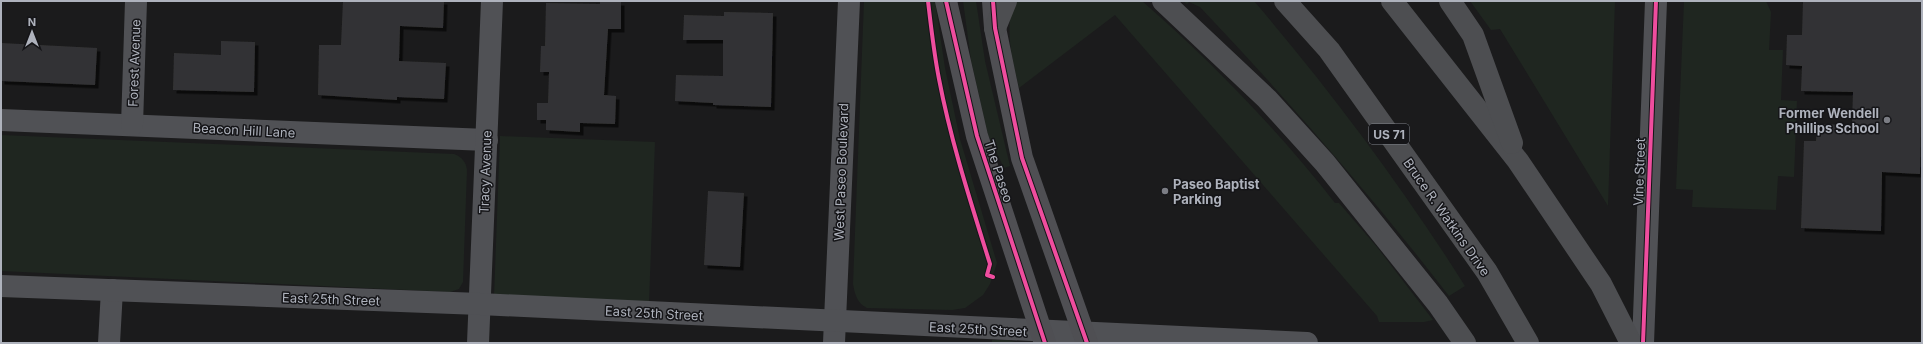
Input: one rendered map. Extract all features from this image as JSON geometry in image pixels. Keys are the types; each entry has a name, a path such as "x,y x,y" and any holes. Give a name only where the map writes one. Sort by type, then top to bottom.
{"highway":[{"path":"995,28 1006,1"},
{"path":"1163,1 1273,105 1325,163 1438,304 1465,343"},
{"name":"Bruce R. Watkins Drive","path":"1285,1 1329,50 1487,272 1528,343"},
{"path":"1392,1 1518,161 1601,284 1631,343"},
{"path":"1450,1 1473,35 1518,161"}],"main road":[{"name":"The Paseo","path":"946,1 977,136 1043,337"},
{"name":"The Paseo","path":"992,1 995,28 1022,158 1085,338"}],"street":[{"name":"Forest Avenue","path":"132,125 136,1"},
{"name":"Tracy Avenue","path":"478,343 492,1"},
{"name":"West Paseo Boulevard","path":"834,343 849,1"},
{"name":"Vine Street","path":"1643,343 1656,1"},
{"name":"Beacon Hill Lane","path":"1,120 487,140"},
{"name":"East 25th Street","path":"1,286 480,304 835,322 1043,337 1307,343"},
{"path":"109,343 112,290"}],"shaded area":[{"path":"864,1 935,1 945,68 960,139 997,263 990,284 983,295 965,308 952,310 867,308 861,304 856,295 853,284"},
{"path":"963,1 976,1 985,61 1010,166 1004,168 988,135 971,60"},
{"path":"1013,1 1142,1 1219,72 1291,149 1335,203 1339,203 1377,247 1433,320 1424,322 1379,322 1377,316 1115,15 1019,88 1010,45 1010,24"},
{"path":"1183,1 1254,1 1311,69 1365,140 1416,212 1465,286 1449,296 1390,221 1265,77 1200,7 1189,2 1187,4"},
{"path":"1470,1 1615,1 1608,206 1500,29 1491,30"},
{"path":"1684,1 1766,1 1771,12 1769,50 1783,50 1781,100 1797,101 1794,177 1778,176 1776,210 1692,207 1693,190 1676,189"},
{"path":"1,135 454,154 463,160 467,170 463,282 459,289 450,292 1,271"},
{"path":"500,136 655,142 649,303 494,297"},
{"path":"992,340 1008,340 1019,343 992,343"}],"building":[{"path":"343,1 444,1 443,28 400,26 399,61 446,63 444,99 397,97 397,100 318,95 319,45 341,45"},
{"name":"Former Wendell Phillips School","path":"1803,1 1922,1 1920,174 1882,172 1881,231 1801,228 1804,141 1816,141 1817,124 1852,125 1853,92 1801,91 1802,66 1786,65 1787,35 1802,35"},
{"path":"600,2 621,2 621,29 608,29 604,95 616,96 615,124 580,123 580,132 546,130 546,120 537,120 537,103 548,103 549,72 540,72 541,46 545,46 546,3 600,4"},
{"path":"724,12 773,13 771,107 713,105 713,103 675,101 676,75 723,76 723,40 683,40 684,15 724,16"},
{"path":"221,41 255,42 254,92 173,90 174,53 221,55"},
{"path":"1,43 97,48 95,85 1,81"},
{"path":"708,191 744,193 740,267 704,265"}],"cycle path":[{"path":"928,1 937,70 949,126 990,264 987,275 993,277"},
{"path":"946,1 977,136 1045,343"},
{"path":"993,1 995,28 1022,158 1087,343"},
{"path":"1643,343 1656,1"}],"place":[{"name":"Former Wendell Phillips School","path":"1887,120"},
{"name":"Paseo Baptist Parking","path":"1165,191"}]}
